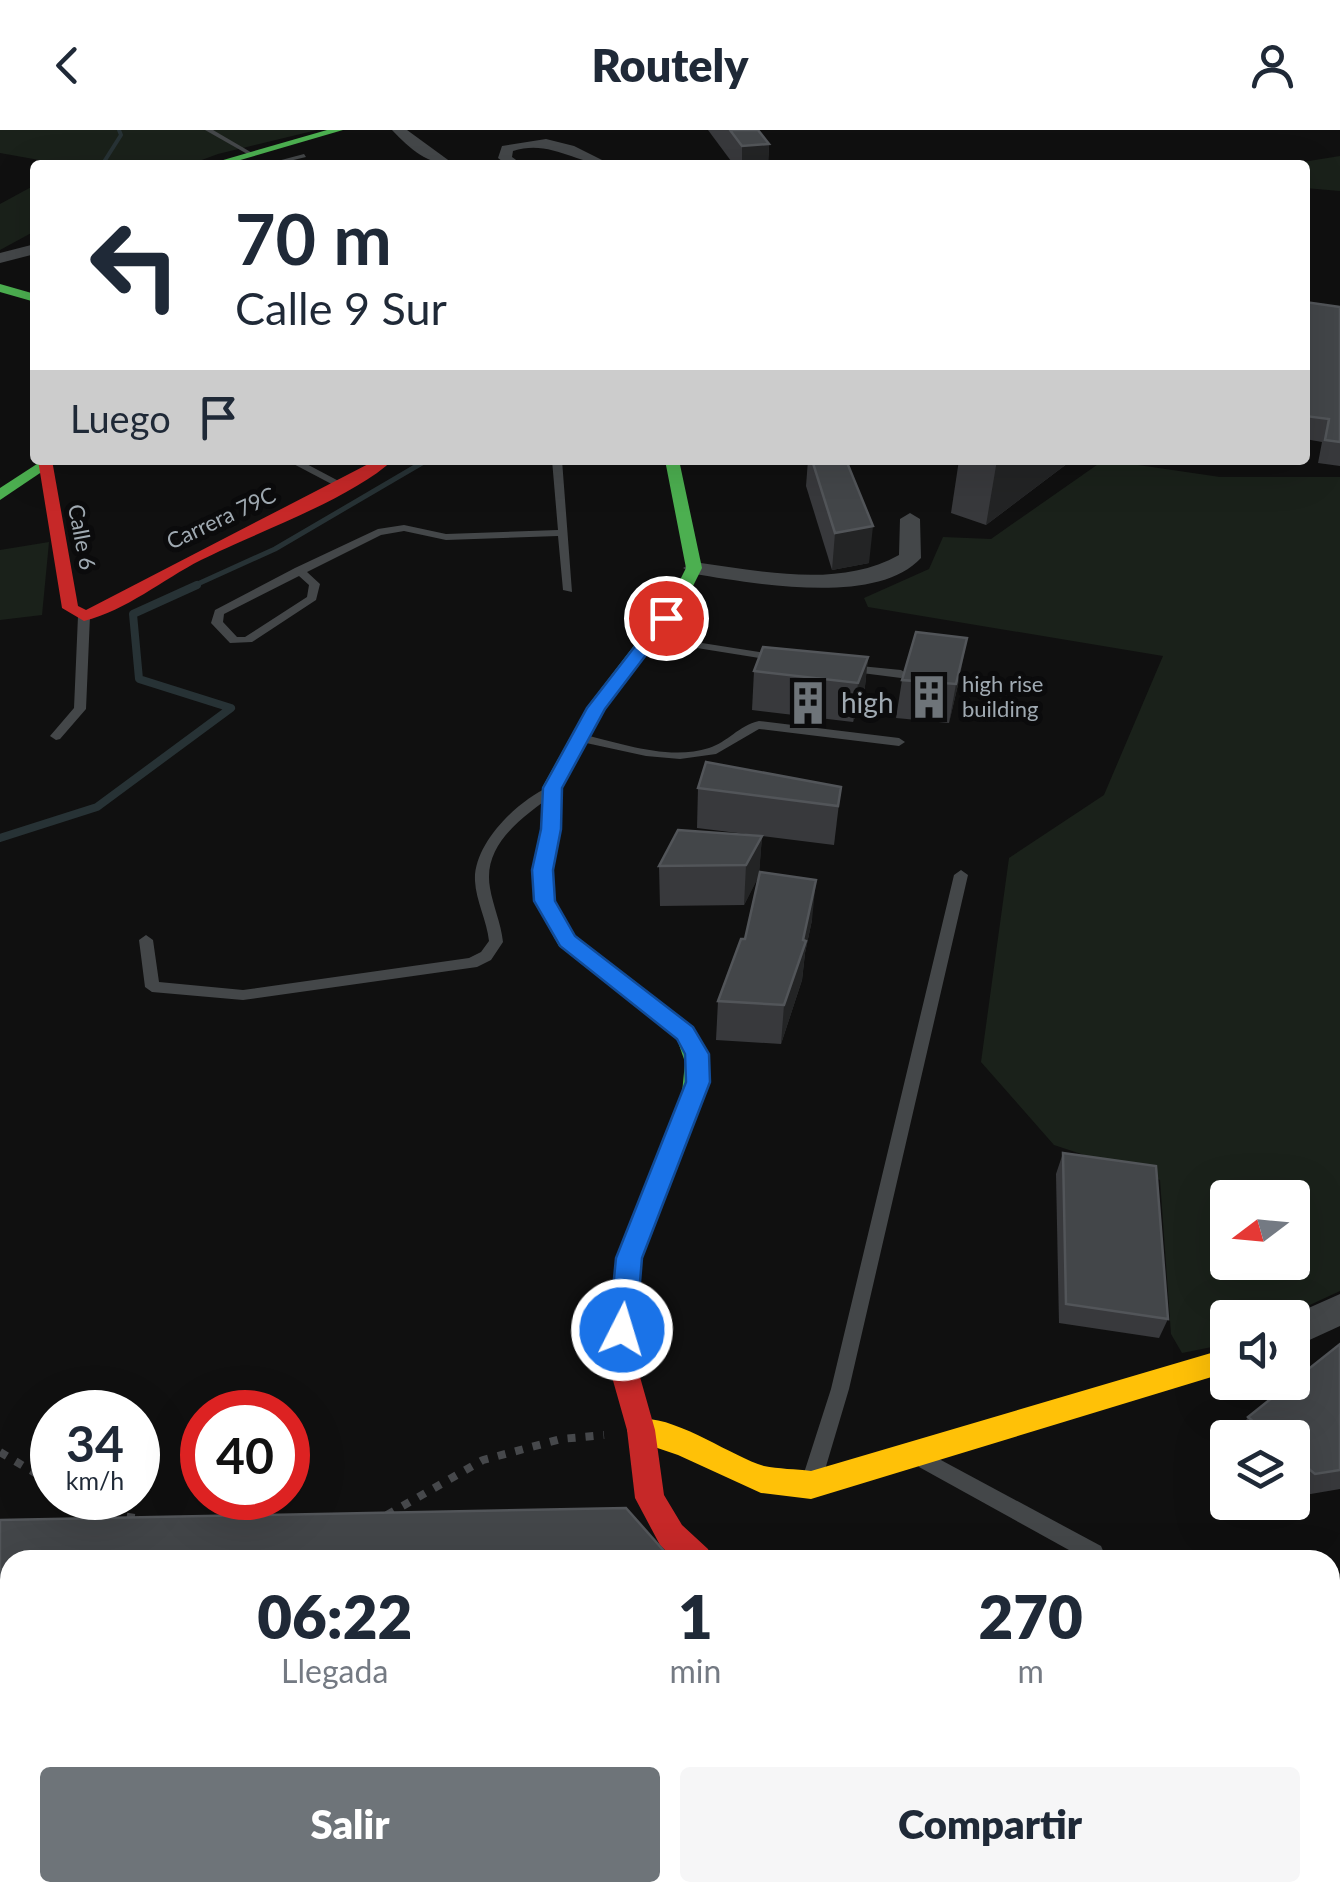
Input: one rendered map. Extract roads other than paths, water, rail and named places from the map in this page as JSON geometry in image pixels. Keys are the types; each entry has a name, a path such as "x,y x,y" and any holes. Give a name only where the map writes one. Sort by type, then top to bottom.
{"street":[{"path":"261,159 338,130"},
{"path":"398,130 440,160"},
{"path":"508,160 507,149 545,143 568,146 595,160"},
{"path":"0,258 30,249"},
{"path":"16,292 30,270"},
{"name":"Calle 6","path":"0,495 41,465"},
{"name":"Calle 6","path":"46,465 70,608 80,615"},
{"name":"Carrera 79C","path":"80,615 110,609 178,565 345,487 378,465"},
{"path":"673,465 694,568 680,597 596,708 552,788 551,829 543,870 544,901 553,922 588,961 685,1033 697,1054 698,1082 629,1258 622,1330 626,1377 641,1430 650,1498 672,1535 687,1550"},
{"path":"694,568 804,581 882,574 910,558 910,520"},
{"path":"1310,1323 1340,1309"},
{"path":"641,1430 682,1443 761,1479 810,1484 917,1456 1210,1366"}],"lane":[{"path":"208,130 261,159 304,156"},
{"path":"301,465 345,487"},
{"path":"557,465 568,590"},
{"path":"299,570 315,584 312,598 248,640 234,641 217,623 218,612 299,570 378,532 393,529 446,538 562,533"},
{"path":"56,736 80,709 80,615"},
{"path":"651,638 788,660"},
{"path":"834,667 901,674"},
{"path":"580,738 661,754 695,756 718,750 737,733 758,726 900,742"},
{"path":"146,940 152,987 243,995 472,963 486,956 496,942 482,881 483,864 512,820 552,788"},
{"path":"810,1484 840,1390 961,875"},
{"path":"917,1456 1089,1550"}],"waterway":[{"path":"105,160 121,135 119,130"},
{"path":"191,587 275,549 418,465"},
{"path":"0,838 97,807 231,708 139,679 133,614 197,585"}],"place":[{"name":"high rise building","path":"929,697"},
{"name":"high","path":"808,703"}]}
